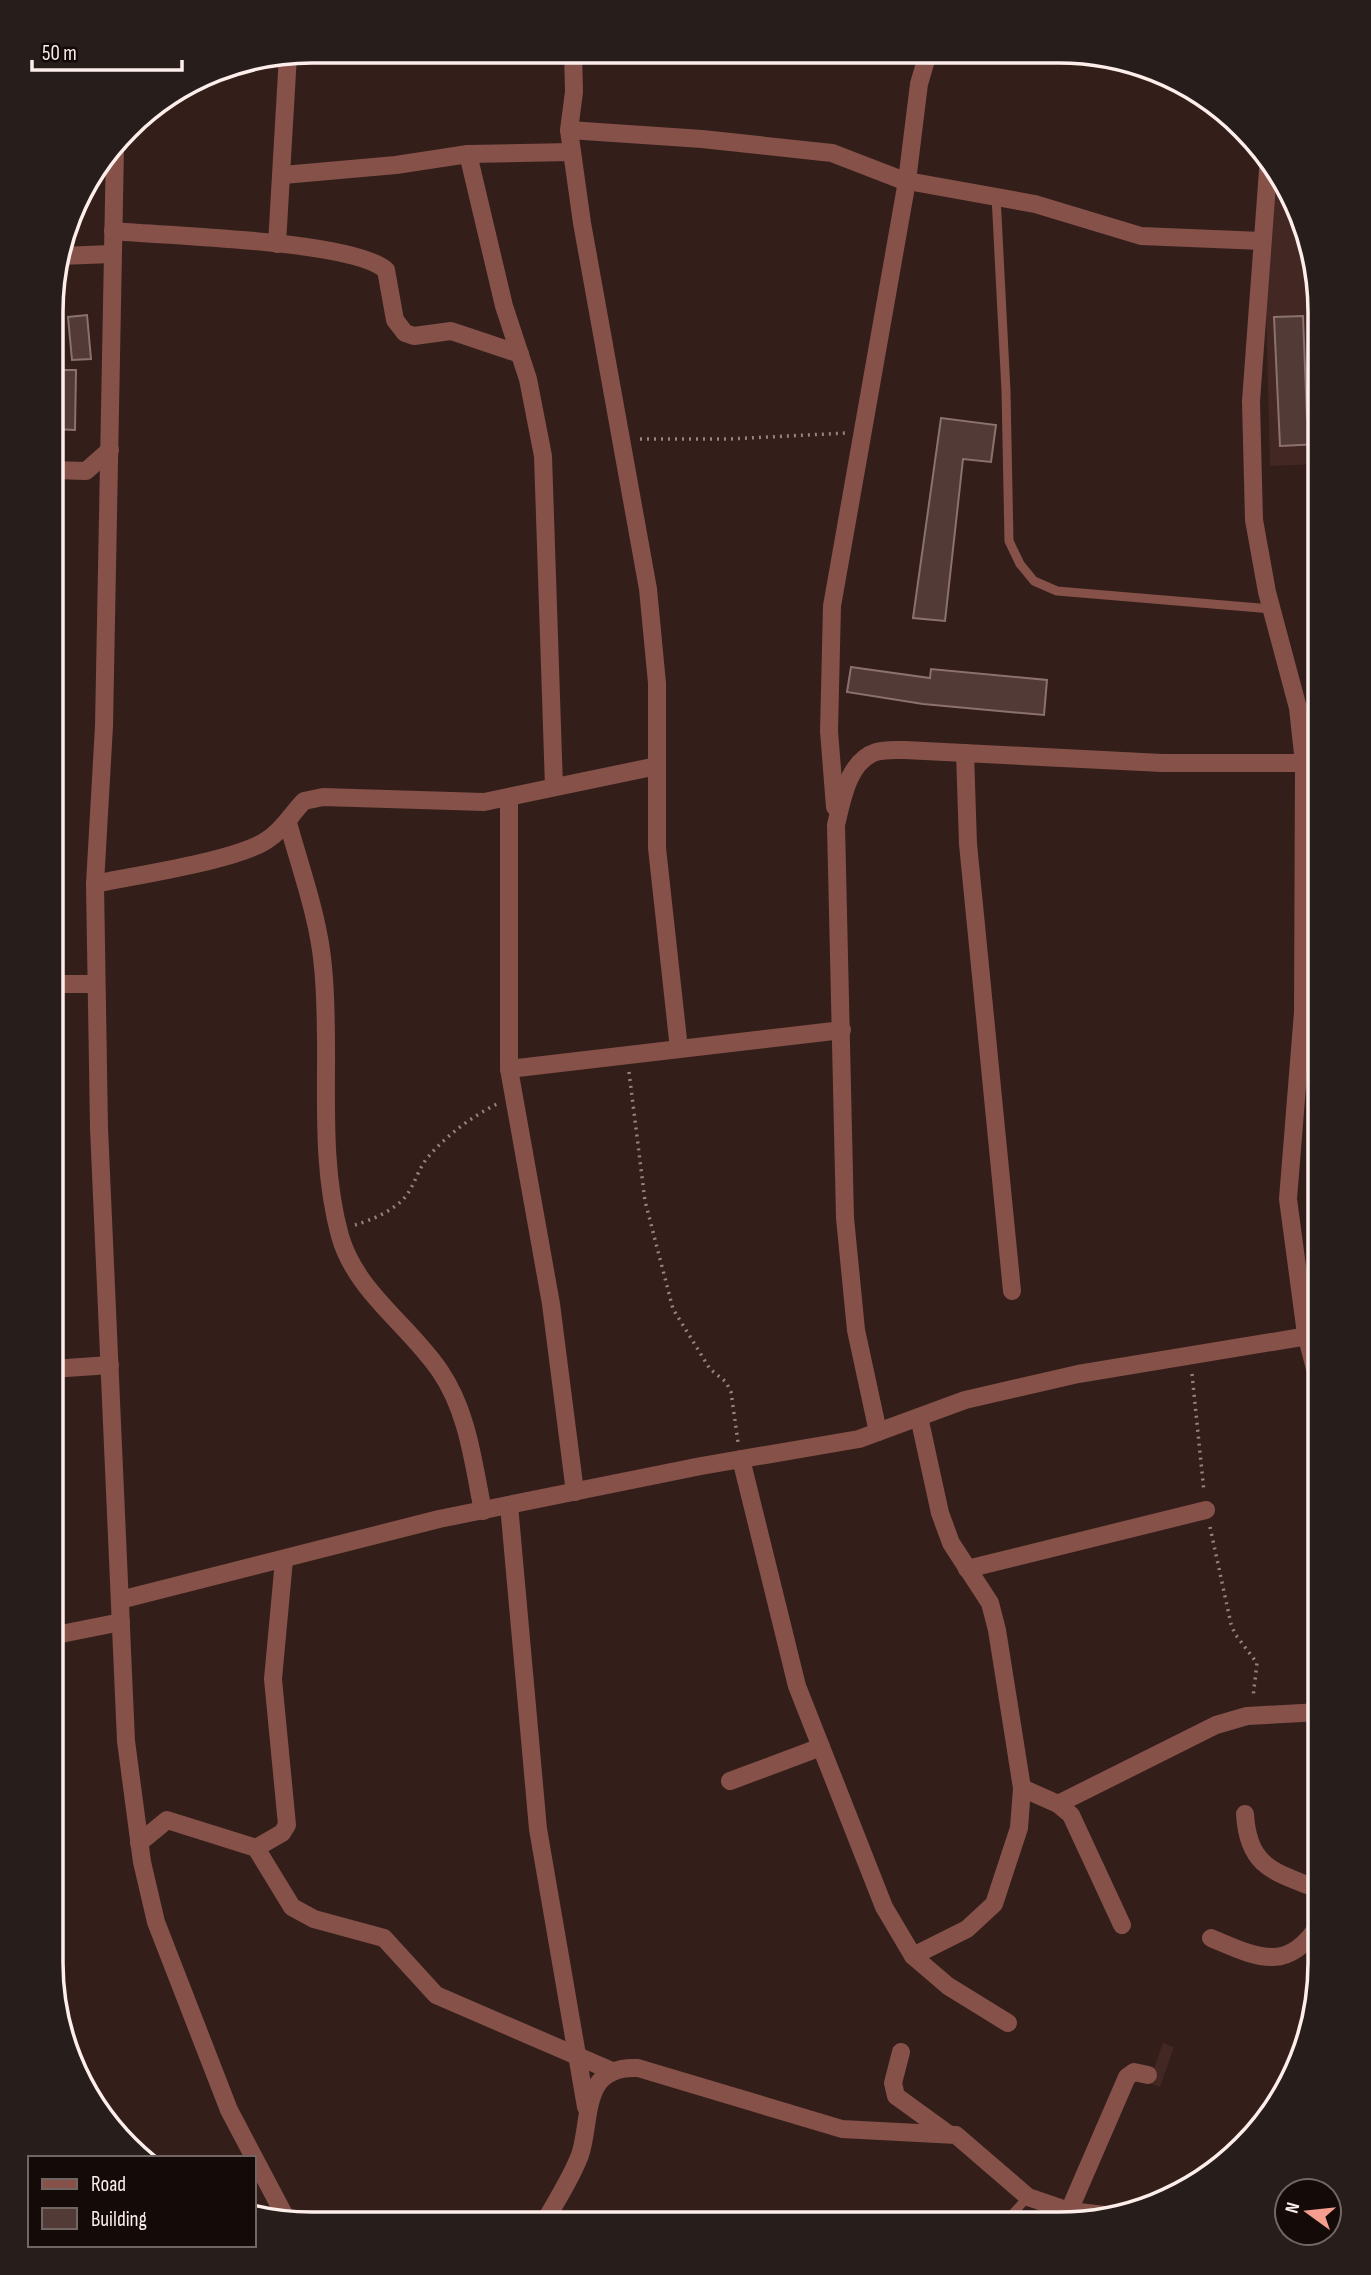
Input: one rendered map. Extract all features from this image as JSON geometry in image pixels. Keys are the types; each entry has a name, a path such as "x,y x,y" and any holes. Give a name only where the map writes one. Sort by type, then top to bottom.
{"street":[{"path":"878,1432 856,1331 846,1230 836,825 829,731 832,606 907,181 919,85 925,63"},
{"path":"277,244 288,64"},
{"path":"573,64 574,92 569,130 572,152 648,589 657,683 657,848 679,1049"},
{"path":"569,130 702,139 832,153 907,181 1035,204 1141,236 1262,241"},
{"path":"283,175 396,165 468,154 572,152"},
{"path":"468,154 504,306 528,379 543,456 554,787"},
{"path":"116,158 104,726 95,884 99,1128 126,1741 139,1843 156,1922 229,2110 253,2156"},
{"path":"1267,176 1251,401 1254,520 1272,609 1298,708 1308,790"},
{"path":"113,232 277,244 367,257 386,270 395,320 405,333 414,336 451,331 520,354"},
{"path":"69,256 112,254"},
{"path":"63,470 86,471 110,450"},
{"path":"836,825 847,783 858,766 874,752 905,750 1162,763 1304,763"},
{"path":"965,753 968,844 1012,1292"},
{"path":"95,884 234,853 265,841 288,823 304,801 323,797 484,802 657,766"},
{"path":"509,796 509,1069 551,1304 575,1492"},
{"path":"288,823 323,965 328,1154 339,1229 354,1268 369,1291 422,1346 454,1394 467,1431 483,1511"},
{"path":"63,984 96,984"},
{"path":"509,1069 842,1030"},
{"path":"1308,1038 1288,1199 1308,1307"},
{"path":"120,1600 509,1505 741,1459 859,1439 965,1400 1078,1374 1308,1335"},
{"path":"63,1368 110,1365"},
{"path":"913,1956 967,1928 994,1904 1019,1828 1022,1788 998,1630 990,1603 951,1543 940,1513 919,1417"},
{"path":"741,1459 797,1686 884,1907 913,1956 948,1986 1008,2023"},
{"path":"509,1505 538,1829 586,2107 580,2154 550,2212"},
{"path":"967,1569 1206,1510"},
{"path":"256,1848 282,1833 287,1825 273,1679 284,1560"},
{"path":"63,1634 121,1622"},
{"path":"1058,1804 1201,1732 1247,1716 1308,1713"},
{"path":"730,1780 821,1747"},
{"path":"1022,1788 1058,1804 1076,1824 1122,1924"},
{"path":"1245,1814 1246,1837 1255,1857 1264,1866 1308,1885"},
{"path":"139,1843 167,1819 256,1848 285,1896 301,1913 384,1938 436,1995 612,2071"},
{"path":"1211,1938 1265,1958 1282,1958 1300,1949 1308,1939"},
{"path":"901,2052 893,2083 896,2096 947,2133 963,2140 1028,2197 1069,2211 1127,2077 1134,2073 1148,2075"},
{"path":"586,2107 599,2084 612,2071 622,2067 638,2068 842,2129 947,2133"},
{"path":"256,2161 282,2210"}],"lane":[{"path":"996,196 1006,391 1009,541 1020,564 1034,581 1057,591 1272,609"},
{"path":"1014,2212 1028,2197"}],"path":[{"path":"621,438 729,439 863,434"},
{"path":"628,1055 645,1201 673,1309 710,1369 726,1382 731,1392 741,1459"},
{"path":"339,1229 368,1221 398,1203 407,1195 427,1158 461,1126 514,1096"},
{"path":"1189,1355 1206,1510 1231,1624 1257,1663 1255,1690 1247,1716"}],"shaded area":[{"path":"1263,184 1272,184 1289,217 1300,248 1306,279 1308,464 1270,466"},
{"path":"1163,2043 1174,2047 1160,2087 1149,2083"}],"building":[{"path":"87,315 91,359 72,360 68,317"},
{"path":"1303,316 1308,445 1280,446 1274,317"},
{"path":"63,370 76,370 75,430 63,429"},
{"path":"941,418 996,425 991,462 963,459 945,621 913,618"},
{"path":"851,667 930,678 931,669 1047,680 1044,715 923,704 847,692"}]}
